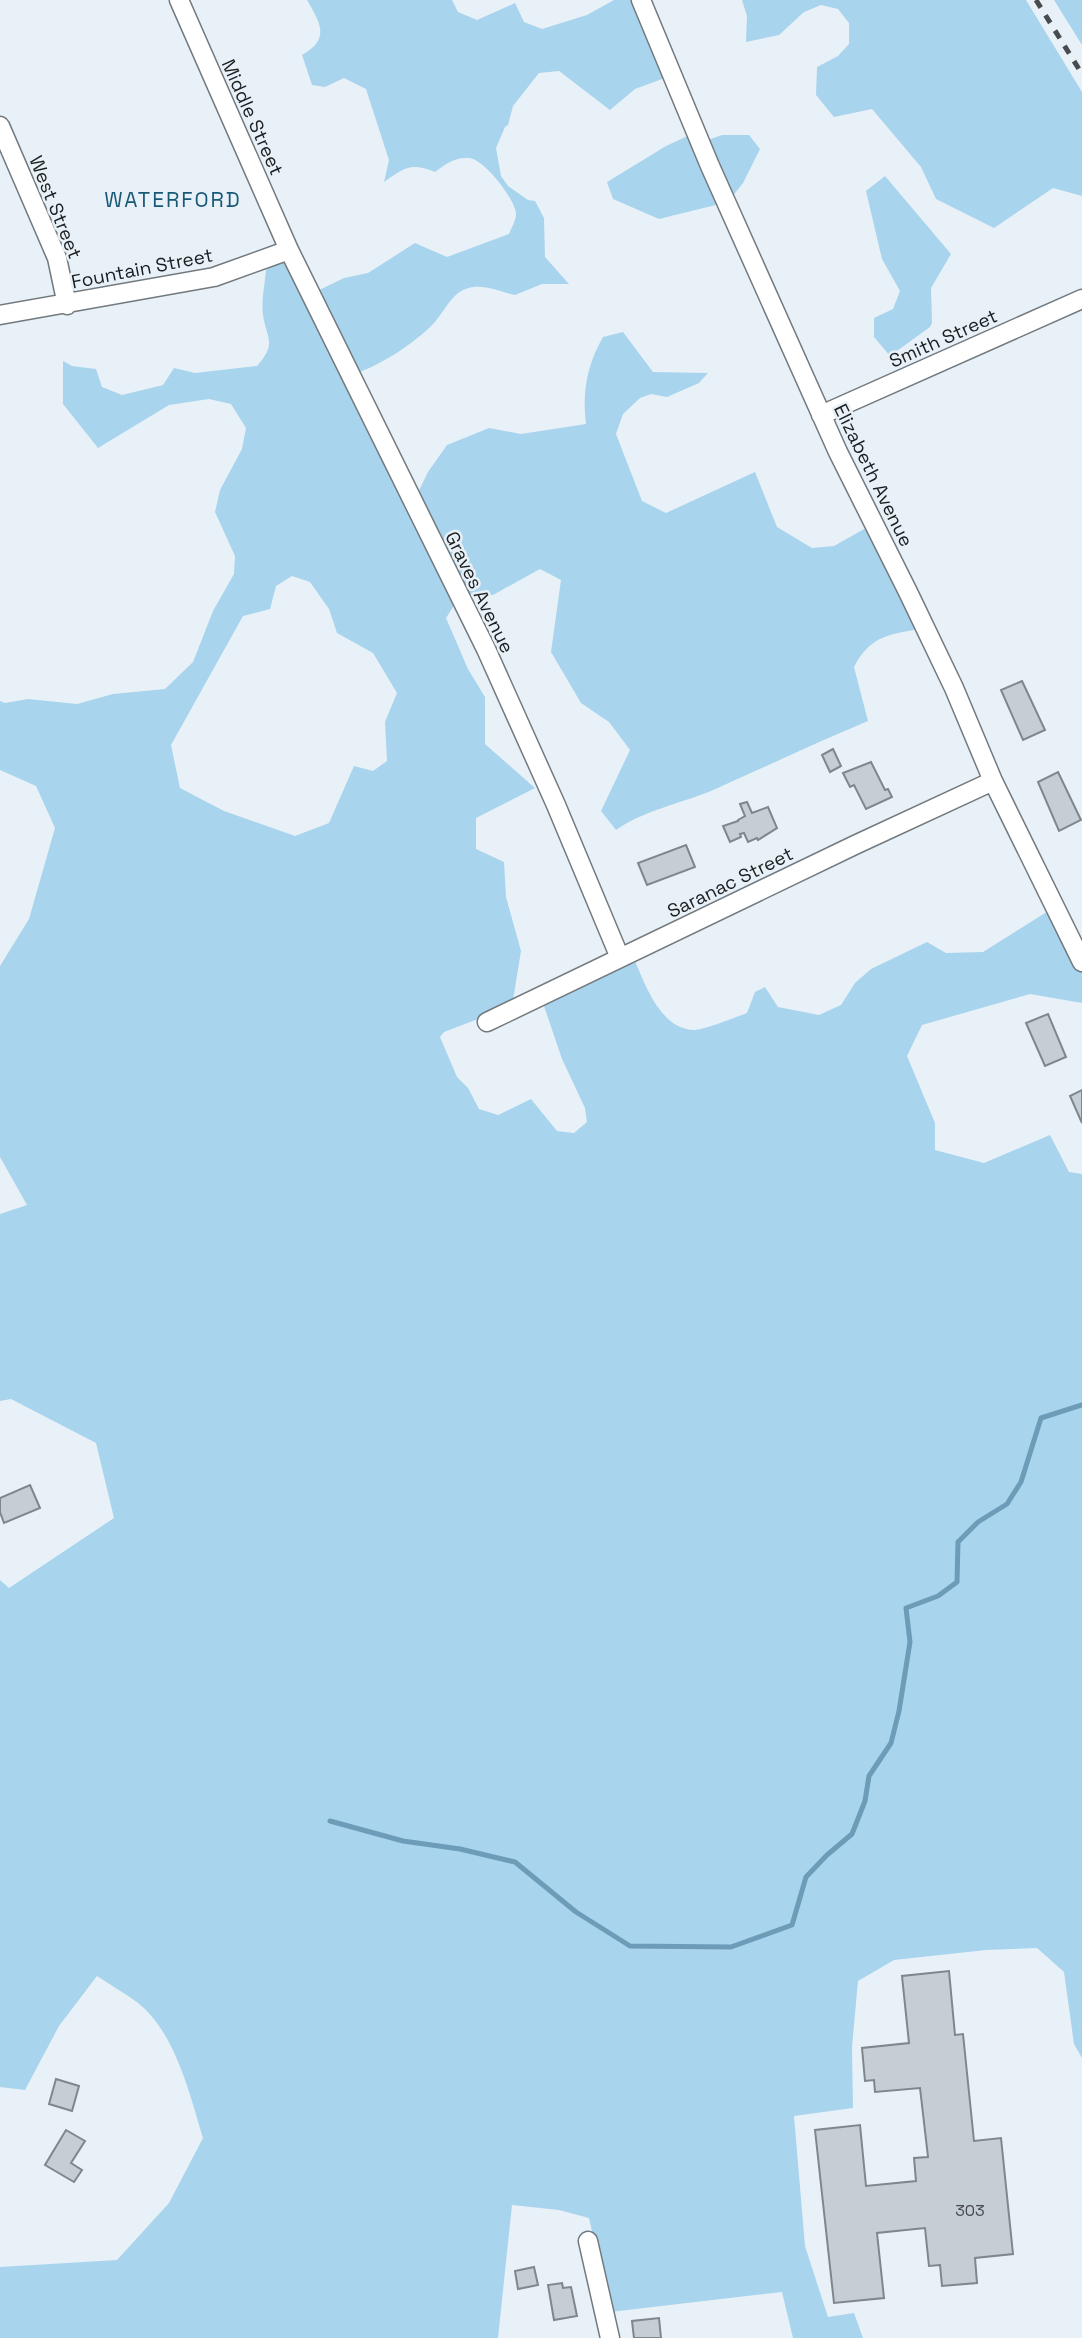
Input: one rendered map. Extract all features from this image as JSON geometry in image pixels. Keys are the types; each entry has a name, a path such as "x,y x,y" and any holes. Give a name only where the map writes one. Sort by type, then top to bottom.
{"street":[{"name":"Middle Street","path":"179,0 289,250"},
{"name":"Elizabeth Avenue","path":"641,0 710,166 821,415 954,688 993,781 1082,962"},
{"name":"West Street","path":"0,126 57,258 67,304"},
{"name":"Fountain Street","path":"0,315 214,277 289,250"},
{"name":"Graves Avenue","path":"289,250 486,649 556,805 620,958"},
{"name":"Smith Street","path":"821,415 1082,299"},
{"name":"Saranac Street","path":"487,1022 993,781"},
{"path":"588,2241 610,2338"}],"shaded area":[{"path":"307,0 452,0 458,12 477,20 515,3 524,22 542,29 587,15 614,0 642,0 673,75 635,89 610,110 559,71 539,73 513,106 508,125 496,148 501,176 508,186 528,200 535,201 544,218 545,257 569,284 542,284 515,295 484,287 466,289 455,296 434,323 416,339 384,361 351,375 412,505 428,472 447,445 489,428 521,434 586,424 585,390 593,358 603,337 623,332 653,372 708,373 699,383 667,397 651,394 640,398 623,414 616,434 642,501 666,513 755,472 777,527 812,548 834,546 873,524 926,628 884,637 868,648 854,667 868,721 711,791 639,817 616,830 601,811 630,750 609,722 581,703 551,652 561,580 540,569 493,595 458,599 446,618 468,669 485,697 485,744 535,788 476,818 476,849 504,862 506,897 521,951 512,1006 444,1032 440,1037 457,1077 468,1088 479,1109 498,1115 531,1099 557,1131 574,1133 587,1122 585,1108 562,1059 543,1003 637,950 640,958 635,961 656,1005 672,1022 682,1028 694,1030 747,1013 755,992 765,987 778,1007 819,1015 841,1005 855,983 871,969 927,942 946,953 983,952 1053,908 1082,958 1082,1003 1030,994 922,1025 907,1056 935,1123 935,1150 984,1163 1050,1135 1069,1172 1082,1174 1082,2058 1074,2044 1064,1972 1037,1948 986,1950 894,1960 858,1981 852,2047 853,2108 794,2116 805,2246 828,2317 854,2313 863,2338 793,2338 782,2292 610,2312 589,2218 559,2210 512,2205 498,2338 0,2338 0,2267 117,2260 169,2203 203,2138 180,2065 162,2030 138,2003 97,1976 59,2026 25,2090 0,2087 0,1580 9,1588 114,1518 96,1443 11,1399 0,1401 0,1214 27,1205 0,1157 0,966 29,919 55,828 36,786 0,770 0,701 5,703 28,699 77,704 113,694 165,689 193,662 213,611 234,574 235,556 215,512 220,490 242,449 246,428 231,404 209,399 169,405 98,448 63,404 63,361 72,366 96,369 102,387 122,395 163,385 174,368 195,373 257,366 269,346 262,304 266,270 272,265 293,261 311,294 344,278 368,273 415,243 447,257 509,234 516,217 511,199 498,181 482,165 469,158 455,160 435,172 420,167 408,168 384,182 389,160 366,89 344,78 325,87 312,85 302,55 317,43 320,37 319,24","holes":["292,576 310,582 329,609 337,633 373,653 397,693 385,722 387,761 373,771 354,766 329,823 295,836 224,811 180,788 171,745 243,616 270,609 276,586"]},
{"path":"742,0 1026,0 1082,92 1082,196 1053,188 994,228 936,199 921,167 872,109 834,117 816,95 817,67 838,56 849,44 849,23 838,9 821,5 804,12 779,35 746,42 747,16"},
{"path":"1054,0 1082,0 1082,45"},
{"path":"694,133 705,141 722,135 749,135 760,149 743,183 728,202 659,219 613,199 607,182 666,146"},
{"path":"885,176 951,254 931,288 930,327 890,356 874,337 874,318 893,309 900,291 882,259 866,191"}],"building":[{"path":"1022,681 1045,730 1023,740 1001,690"},
{"path":"833,749 841,766 830,772 822,755"},
{"path":"871,762 885,790 888,789 892,797 866,809 854,785 850,787 843,773"},
{"path":"1058,772 1081,820 1059,831 1038,782"},
{"path":"747,802 752,813 768,807 777,828 758,840 757,838 748,842 744,833 730,842 723,826 745,816 740,804"},
{"path":"686,845 695,867 647,885 638,863"},
{"path":"1048,1014 1066,1057 1045,1066 1026,1023"},
{"path":"1082,1090 1082,1123 1070,1096"},
{"path":"30,1485 40,1508 4,1523 0,1512 0,1498"},
{"path":"949,1971 955,2035 963,2034 974,2141 1001,2138 1013,2254 975,2258 977,2283 942,2286 940,2265 929,2266 925,2228 877,2233 884,2298 834,2303 815,2130 860,2125 866,2186 916,2181 914,2158 928,2157 920,2088 875,2092 874,2080 865,2081 862,2048 909,2043 902,1976"},
{"path":"56,2079 79,2086 72,2111 49,2104"},
{"path":"66,2130 85,2141 71,2163 82,2170 74,2182 45,2165"},
{"path":"534,2267 538,2285 518,2289 515,2271"},
{"path":"562,2283 563,2288 571,2287 577,2316 554,2320 548,2285"},
{"path":"659,2318 661,2338 634,2338 632,2321"}],"waterway":[{"path":"330,1821 403,1841 460,1849 515,1862 576,1912 630,1946 731,1947 792,1925 806,1877 852,1834 865,1801 869,1776 891,1743 910,1642 906,1608 938,1596 957,1582 958,1542 978,1522 1007,1504 1021,1482 1041,1418 1082,1405"}],"railway":[{"path":"1036,0 1082,74"}],"district":[{"name":"WATERFORD","path":"173,200"}]}
